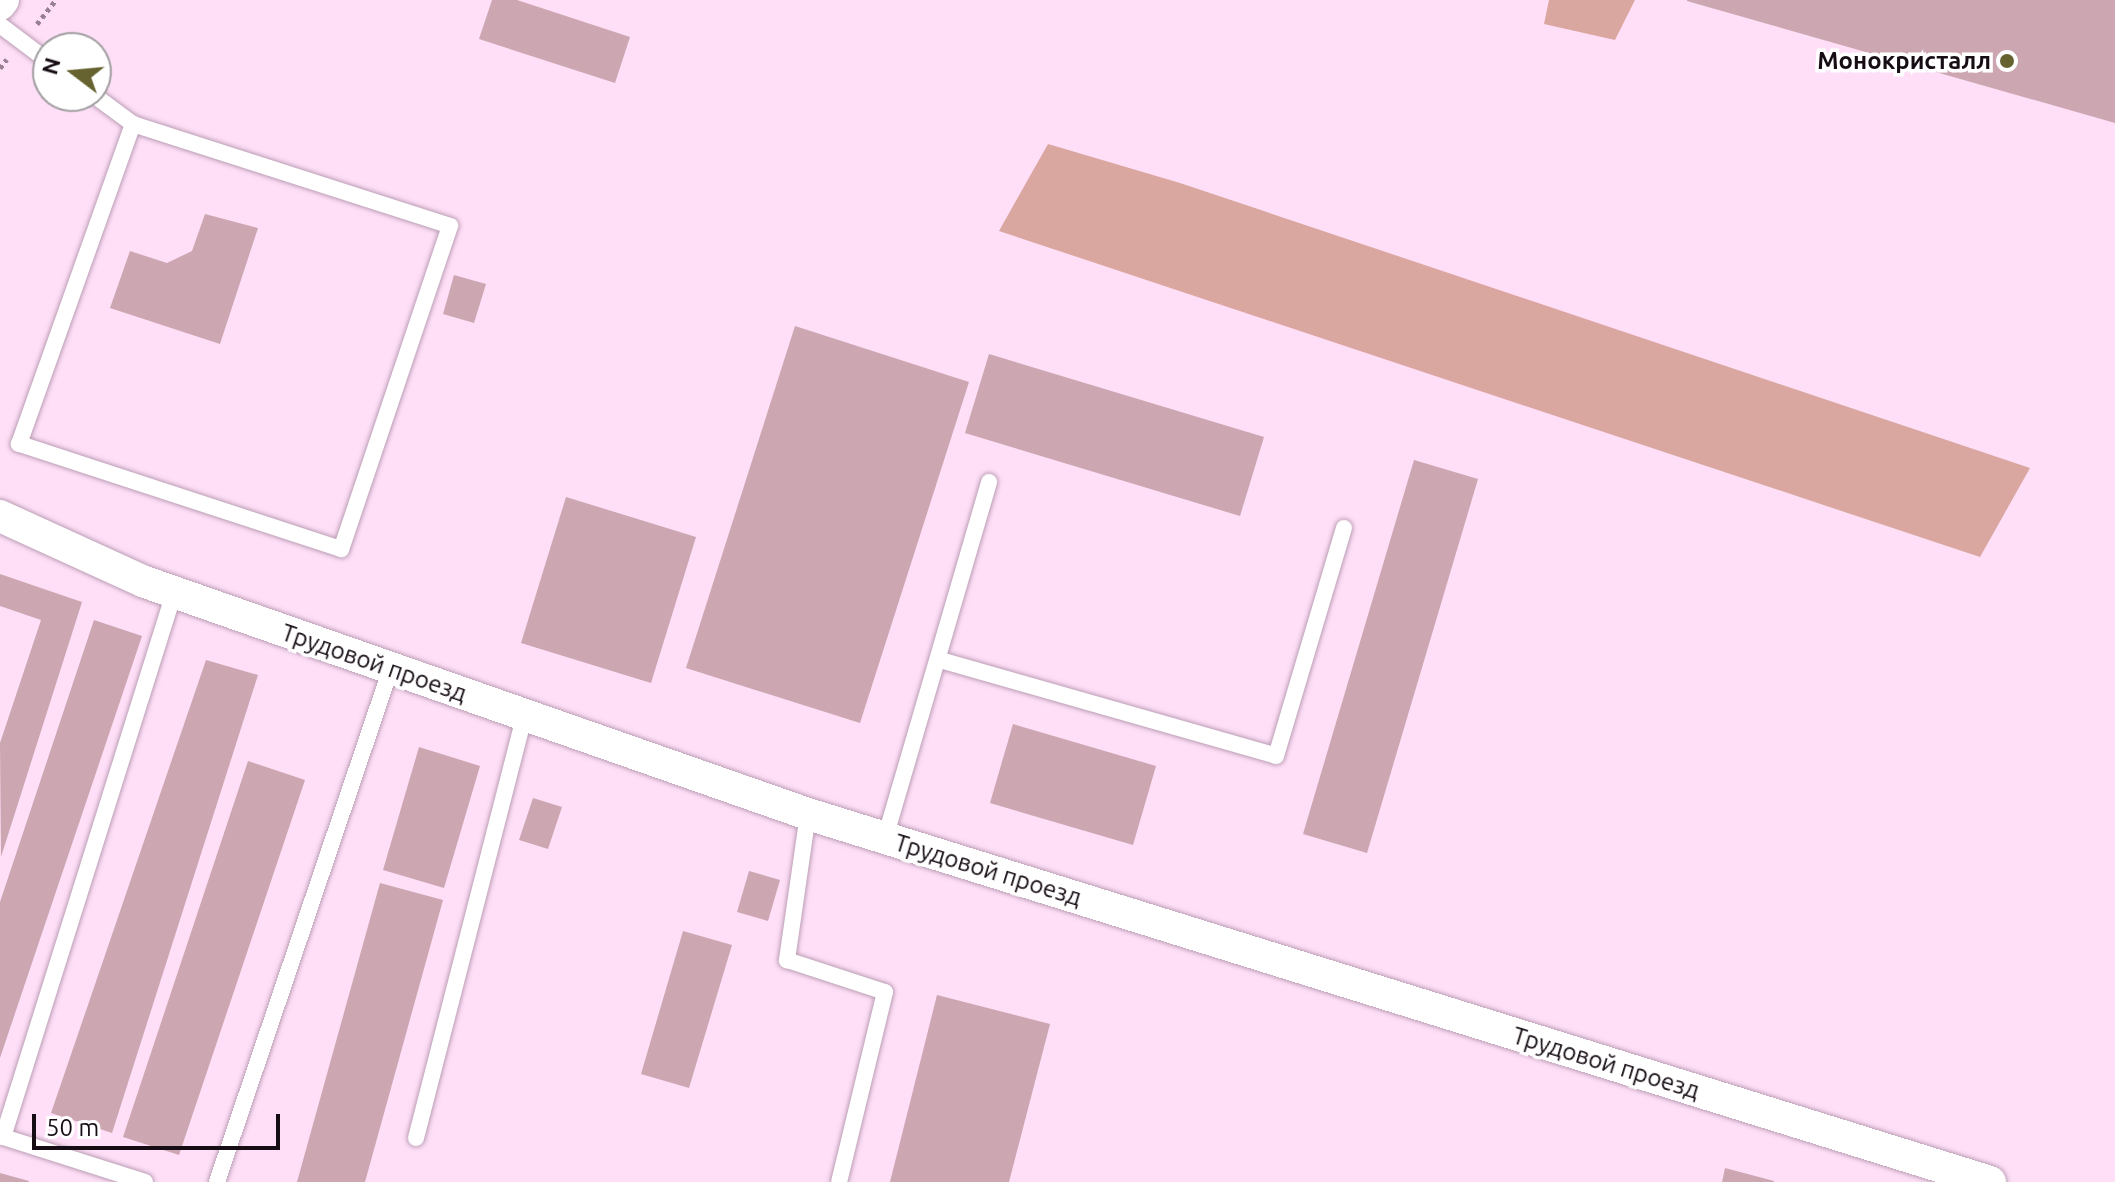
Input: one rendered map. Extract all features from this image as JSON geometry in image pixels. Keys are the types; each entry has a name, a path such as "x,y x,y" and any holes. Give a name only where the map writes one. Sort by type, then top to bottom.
{"street":[{"name":"Трудовой проезд","path":"0,516 174,593 808,814 1937,1174 1990,1182"}],"lane":[{"path":"0,25 32,49"},
{"path":"112,109 133,124 450,226 341,549 19,444 133,124"},
{"path":"885,838 940,660 989,482"},
{"path":"940,660 1276,756 1344,528"},
{"path":"145,1182 3,1137 174,593"},
{"path":"217,1182 391,668"},
{"path":"416,1138 525,715"},
{"path":"808,814 787,960 885,992 839,1182"}],"shaded area":[{"path":"1549,0 1635,0 1615,40 1544,24"},
{"path":"1048,144 1180,183 2030,468 1980,557 999,231"}],"building":[{"path":"492,0 517,0 630,37 615,83 479,39"},
{"name":"Монокристалл","path":"1687,0 2115,0 2115,123 1687,1"},
{"path":"205,214 258,228 220,344 110,308 130,251 167,263 192,251"},
{"path":"454,275 486,284 474,323 443,314"},
{"path":"795,326 969,382 860,723 686,668"},
{"path":"989,354 1264,437 1240,516 965,433"},
{"path":"1414,460 1478,479 1367,853 1303,834"},
{"path":"566,497 696,537 651,683 521,643"},
{"path":"0,574 82,602 1,857 0,743 41,620 0,606"},
{"path":"94,620 142,636 0,1058 0,902"},
{"path":"206,660 258,675 112,1133 51,1113"},
{"path":"1013,724 1156,766 1133,845 990,803"},
{"path":"419,747 480,766 444,888 383,870"},
{"path":"248,761 305,780 179,1155 123,1137"},
{"path":"533,798 562,807 548,849 519,840"},
{"path":"749,871 780,880 768,921 737,912"},
{"path":"380,883 443,900 365,1182 297,1182"},
{"path":"683,931 732,945 689,1088 641,1074"},
{"path":"937,995 1050,1024 1009,1182 890,1182"},
{"path":"1725,1168 1774,1181 1774,1182 1722,1182"},
{"path":"0,1173 29,1181 29,1182 0,1182"}],"place":[{"name":"Монокристалл","path":"2007,61"}]}
